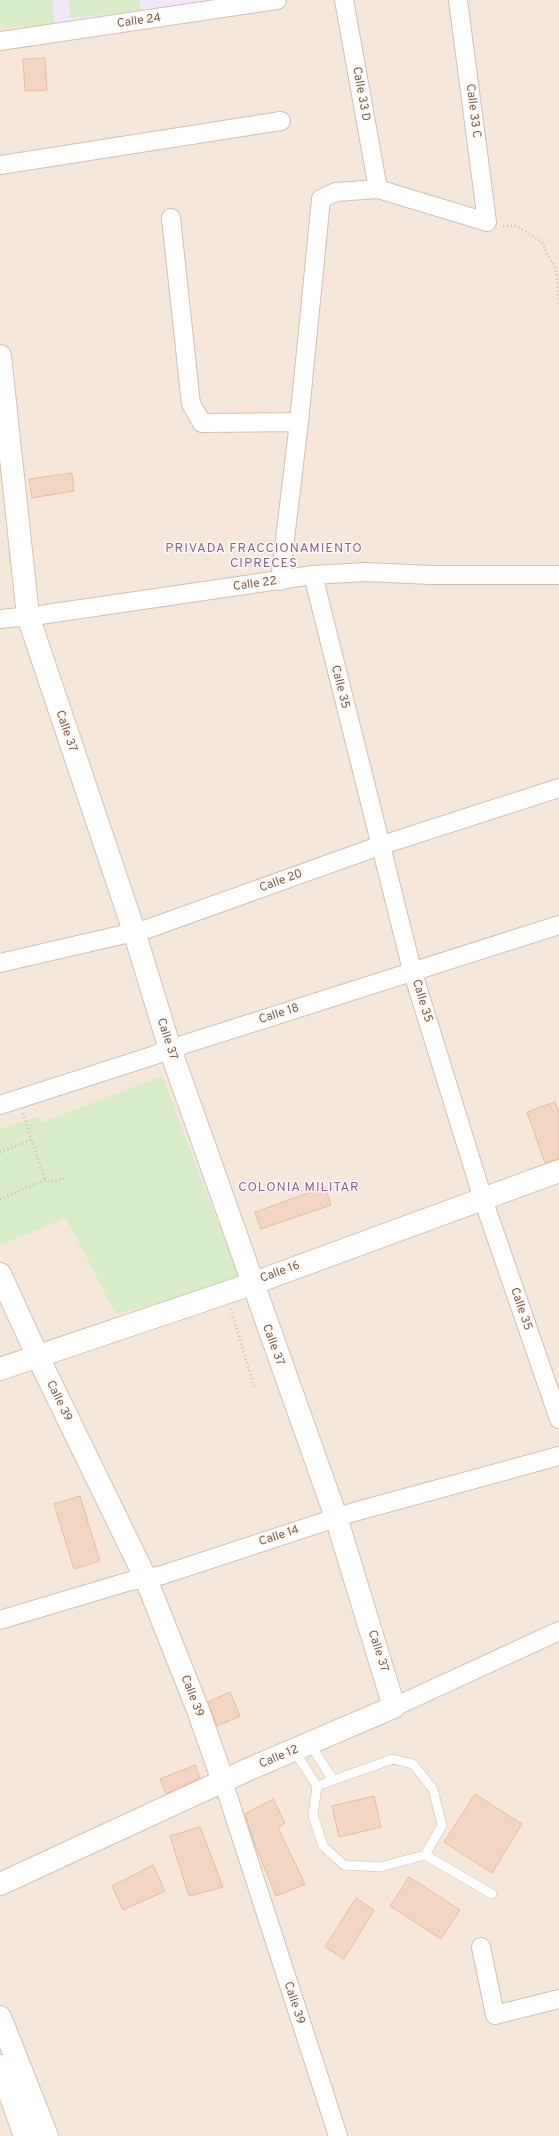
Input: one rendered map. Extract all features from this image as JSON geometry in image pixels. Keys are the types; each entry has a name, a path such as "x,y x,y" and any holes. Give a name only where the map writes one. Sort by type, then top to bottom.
{"main road":[{"name":"Calle 37","path":"0,356 28,616 134,931 170,1048 251,1283 336,1517 394,1707"},
{"name":"Calle 16","path":"0,1369 37,1355 227,1292 559,1172"},
{"name":"Calle 39","path":"0,1274 37,1355 146,1579 198,1710 223,1781"},
{"name":"Calle 12","path":"3,1883 223,1781 394,1707"},
{"path":"0,2017 48,2136"},
{"path":"0,2066 25,2136"}],"street":[{"name":"Calle 24","path":"0,41 277,0"},
{"name":"Calle 33 D","path":"344,0 378,189"},
{"name":"Calle 33 C","path":"458,0 487,222"},
{"path":"0,165 281,121"},
{"path":"280,581 299,422 321,199 336,192 378,189 487,222"},
{"path":"171,218 191,404 202,423 299,422"},
{"name":"Calle 22","path":"0,620 280,581 313,575 365,572 431,575 559,576"},
{"name":"Calle 35","path":"313,575 412,970 483,1199 559,1419"},
{"name":"Calle 20","path":"0,963 116,938 134,931 147,929 380,846 559,788"},
{"name":"Calle 18","path":"0,1105 152,1056 170,1048 412,970 559,925"},
{"name":"Calle 14","path":"0,1620 127,1582 146,1579 336,1517 559,1456"},
{"name":"Calle 12","path":"394,1707 559,1631"},
{"name":"Calle 39","path":"223,1781 338,2136"},
{"path":"481,1947 495,2015 559,1999"}],"lane":[{"path":"302,1747 332,1780"},
{"path":"302,1747 317,1786 313,1815 323,1846 344,1865 380,1867 426,1855 492,1894"},
{"path":"317,1786 393,1759 414,1764 433,1789 442,1825 426,1855"}],"path":[{"path":"487,222 499,226 517,226 543,243 556,268 559,305"},
{"path":"18,1099 45,1180"},
{"path":"0,1152 31,1140"},
{"path":"0,1199 45,1180 48,1182 66,1178"},
{"path":"227,1292 241,1347 254,1387"}],"shaded area":[{"path":"0,0 559,0 559,2136 0,2136"},
{"path":"52,0 256,0 55,25"}],"green space":[{"path":"0,0 52,0 55,25 6,27 0,23"},
{"path":"69,0 140,0 141,11 70,18"},
{"path":"162,1076 240,1281 116,1314 66,1218 0,1245 0,1129 39,1116 41,1123"}],"building":[{"path":"45,58 47,90 25,91 23,59"},
{"path":"72,473 74,491 32,498 29,479"},
{"path":"555,1102 559,1115 559,1159 545,1163 527,1112"},
{"path":"325,1187 331,1205 261,1229 255,1212"},
{"path":"80,1496 100,1561 74,1569 54,1504"},
{"path":"230,1692 240,1716 217,1726 208,1702"},
{"path":"195,1765 200,1778 166,1794 160,1779"},
{"path":"475,1794 522,1824 492,1873 444,1842"},
{"path":"374,1796 381,1827 339,1837 332,1806"},
{"path":"273,1799 285,1823 278,1828 305,1884 276,1896 254,1842 245,1814"},
{"path":"200,1827 223,1887 189,1896 170,1836"},
{"path":"153,1865 165,1891 123,1910 112,1886"},
{"path":"409,1877 460,1910 441,1939 390,1906"},
{"path":"356,1898 374,1910 344,1959 325,1947"}],"district":[{"name":"PRIVADA FRACCIONAMIENTO CIPRECES","path":"264,556"},
{"name":"COLONIA MILITAR","path":"299,1188"}]}
